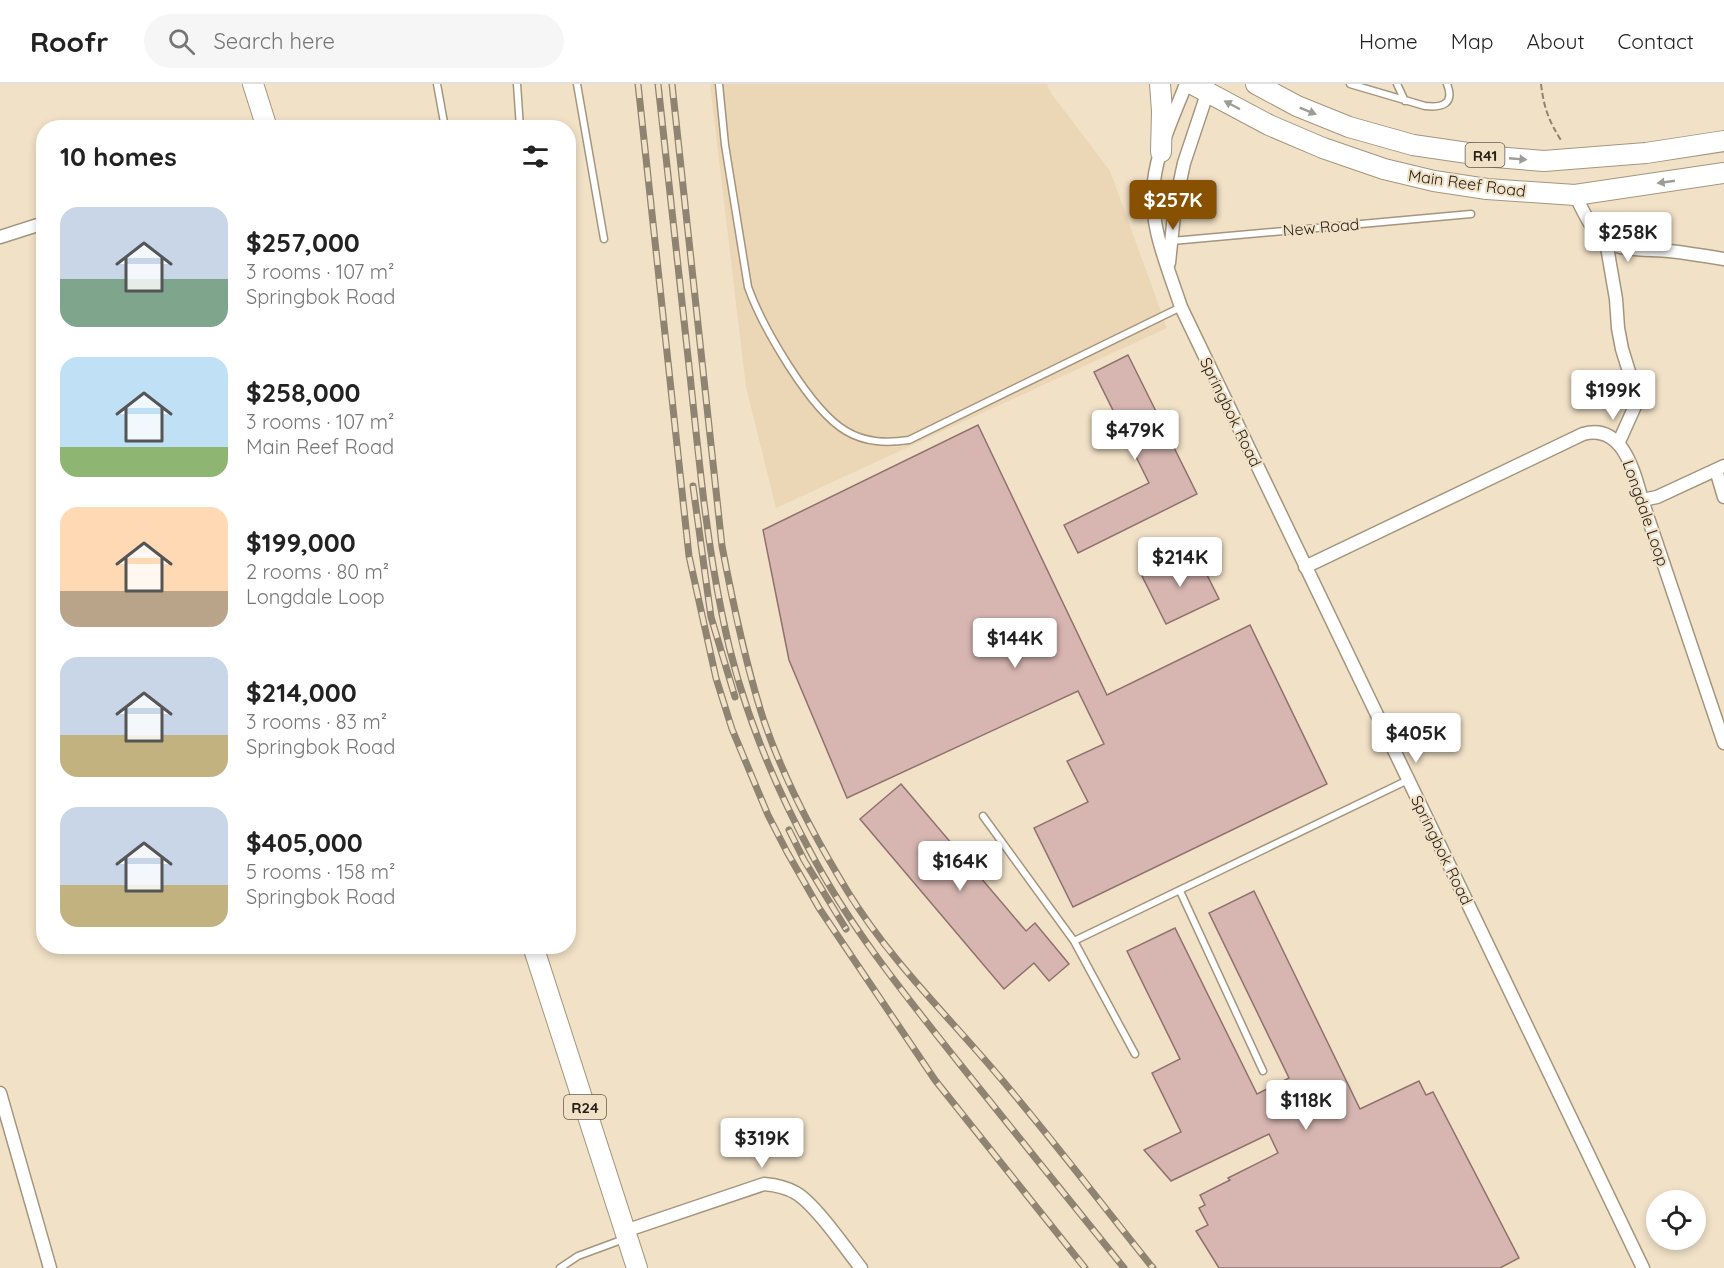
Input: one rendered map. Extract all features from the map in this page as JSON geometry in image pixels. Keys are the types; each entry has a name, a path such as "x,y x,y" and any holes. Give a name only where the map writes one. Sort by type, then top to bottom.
{"main road":[{"path":"252,84 264,120"},
{"path":"1160,84 1161,152"},
{"name":"Main Reef Road","path":"1262,86 1297,106 1348,127 1413,145 1495,157 1544,161 1646,153 1724,141"},
{"name":"Main Reef Road","path":"1204,87 1269,125 1323,148 1384,169 1434,181 1487,189 1575,195 1724,173"},
{"name":"R24","path":"536,954 637,1268"}],"street":[{"name":"Springbok Road","path":"1186,84 1161,152 1154,180 1153,199 1155,221 1181,307 1643,1268"},
{"name":"Springbok Road","path":"1169,267 1175,205 1204,87"},
{"path":"1575,195 1593,229 1606,241 1636,249 1724,259"},
{"path":"0,237 36,226"},
{"path":"1606,241 1616,299 1617,328 1635,391 1635,406 1618,444"},
{"name":"Longdale Loop","path":"1305,567 1584,434 1593,431 1603,433 1618,444 1633,468 1724,743"},
{"path":"1642,500 1658,497 1720,468 1724,498"},
{"path":"0,1093 50,1268"},
{"path":"626,1234 764,1184 781,1186 797,1193 810,1205 861,1268"}],"lane":[{"path":"437,84 444,120"},
{"path":"517,84 519,120"},
{"path":"577,84 604,239"},
{"path":"719,84 725,145 748,287 755,307 764,326 814,400 831,420 847,432 867,440 887,442 909,440 1181,307"},
{"path":"1350,84 1425,106 1443,106 1448,101 1450,93 1447,84"},
{"path":"1397,84 1405,101"},
{"name":"New Road","path":"1172,241 1471,214"},
{"path":"1074,941 1408,780"},
{"path":"983,816 1074,941 1135,1054"},
{"path":"1180,891 1263,1071"},
{"path":"560,1268 578,1256 626,1234"}],"path":[{"path":"1541,84 1548,121 1572,159"}],"shaded area":[{"path":"710,84 1047,84 1051,93 1110,171 1167,328 776,508 746,387"}],"building":[{"path":"1128,355 1197,494 1078,553 1064,525 1149,483 1094,372"},
{"path":"978,425 1107,695 1250,625 1327,784 1073,907 1034,828 1088,802 1067,761 1104,744 1078,691 847,798 789,660 763,530"},
{"path":"1195,551 1219,599 1166,624 1142,576"},
{"path":"901,784 1026,931 1035,923 1069,964 1049,981 1034,963 1004,989 860,819"},
{"path":"1254,891 1360,1109 1419,1081 1426,1095 1433,1092 1519,1258 1500,1268 1219,1268 1196,1231 1208,1225 1199,1208 1205,1205 1200,1195 1278,1153 1269,1134 1171,1181 1144,1150 1181,1132 1152,1073 1180,1059 1127,951 1175,928 1257,1094 1289,1078 1209,913"}],"railway":[{"path":"638,84 689,556 716,678 732,729 768,815 819,908 935,1080 1085,1268"},
{"path":"658,84 706,521 729,645 757,737 796,825 827,881 861,935 919,1013 1124,1268"},
{"path":"672,84 722,546 751,676 763,718 780,763 824,850 848,892 880,939 1053,1141 1153,1268"},
{"path":"693,486 711,617 735,697"},
{"path":"789,830 804,860 846,929"}]}
